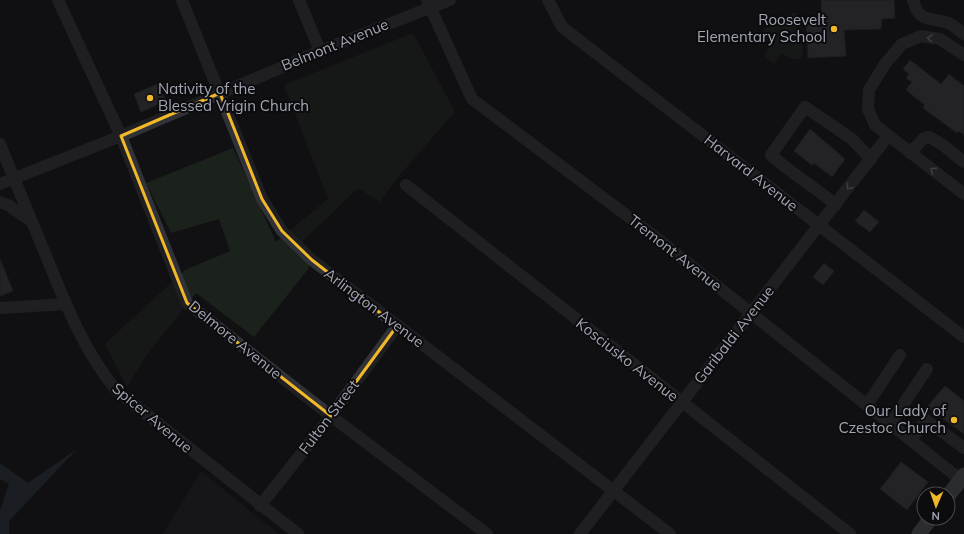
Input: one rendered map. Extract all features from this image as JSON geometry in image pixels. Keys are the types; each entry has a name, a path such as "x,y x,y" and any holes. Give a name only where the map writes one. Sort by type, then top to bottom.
{"main road":[{"path":"955,486 962,477"}],"street":[{"name":"Delmore Avenue","path":"58,0 121,136 187,303 331,416 487,534"},
{"name":"Arlington Avenue","path":"182,0 262,199 282,231 312,260 670,534"},
{"path":"299,0 320,51"},
{"name":"Belmont Avenue","path":"0,184 121,136 429,4 450,0"},
{"name":"Harvard Avenue","path":"548,0 562,27 964,337"},
{"path":"913,0 916,12 922,17 950,24 964,34"},
{"name":"Tremont Avenue","path":"429,4 472,99 654,236 890,424 962,477"},
{"path":"964,55 940,39 921,36 902,44 885,64 869,90 868,109 875,125 964,194"},
{"path":"836,206 822,193 785,168 771,155 805,107 852,139 872,157"},
{"name":"Garibaldi Avenue","path":"580,534 836,206 888,136"},
{"path":"910,153 924,138 929,137 943,145 964,162"},
{"name":"Spicer Avenue","path":"0,144 66,304 87,350 103,374 116,390 260,506 298,534"},
{"name":"Kosciusko Avenue","path":"406,185 681,403 850,534"},
{"path":"0,202 8,205 32,221"},
{"path":"0,308 66,304"},
{"name":"Fulton Street","path":"260,506 331,416 397,326"},
{"path":"867,405 900,355"},
{"path":"890,424 927,370"},
{"path":"911,440 926,420 964,448"}],"highlighted area":[{"path":"220,93 262,199 282,231 312,260 397,326 331,416 187,303 121,136"}],"shaded area":[{"path":"794,12 800,20 803,55 800,59 792,59 782,53 774,64 764,56 771,45 762,35 764,29 778,23"},
{"path":"413,33 455,112 397,178 380,202 358,188 303,241 309,268 254,337 196,293 145,357 127,387 105,344 185,270 230,251 219,219 171,233 146,183 233,148 276,242 328,199 284,85"},
{"path":"77,449 9,521 9,534 0,534 0,511 9,484 0,479 0,463 28,483"},
{"path":"201,471 262,521 279,534 163,534"}],"building":[{"name":"Roosevelt Elementary School","path":"821,0 894,0 895,18 882,19 881,29 844,30 846,56 808,58 806,20 822,19"},
{"path":"910,60 941,84 949,74 964,86 964,135 959,131 957,133 923,108 925,105 906,90 912,82 906,78 909,74 903,69"},
{"name":"Nativity of the Blessed Vrigin Church","path":"158,84 166,101 141,112 134,94"},
{"path":"810,129 845,159 832,177 814,163 812,165 794,151"},
{"path":"864,210 879,222 870,232 855,221"},
{"path":"0,259 13,291 0,296"},
{"path":"824,263 834,271 823,285 813,277"},
{"name":"Our Lady of Czestoc Church","path":"945,386 964,401 964,434 927,407"},
{"path":"901,462 928,482 925,486 916,486 916,498 907,510 880,489"}],"place":[{"name":"Roosevelt Elementary School","path":"834,29"},
{"name":"Nativity of the Blessed Vrigin Church","path":"150,98"},
{"name":"Our Lady of Czestoc Church","path":"954,420"}]}
